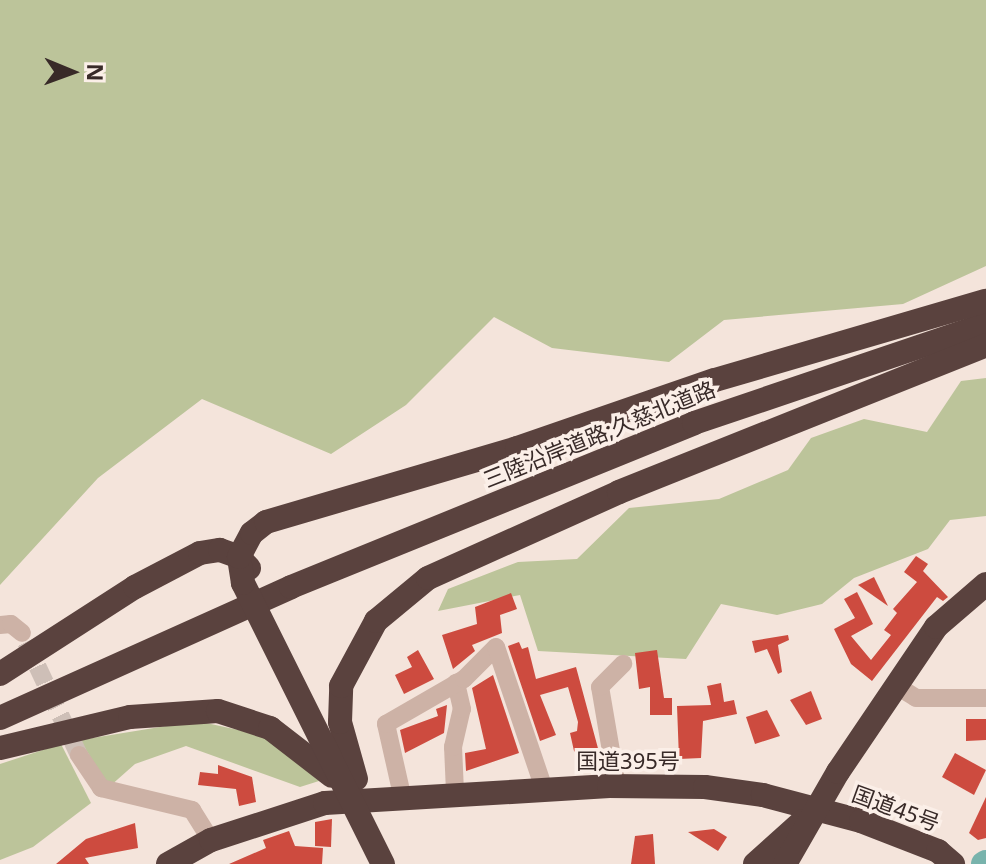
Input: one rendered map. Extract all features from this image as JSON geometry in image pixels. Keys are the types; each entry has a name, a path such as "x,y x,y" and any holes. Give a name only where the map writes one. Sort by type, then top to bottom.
{"highway":[{"path":"389,860 243,583 239,557 252,533 266,522 517,448 715,380 986,301"},
{"name":"三陸沿岸道路;久慈北道路","path":"0,718 291,587 694,423 986,324"},
{"path":"348,781 340,722 341,686 376,621 428,578 619,492 986,345"},
{"path":"0,674 181,561 220,550 239,557"},
{"path":"785,864 817,808 936,627 986,584"},
{"path":"0,748 130,717 218,711 270,728 348,781"},
{"name":"国道395号","path":"168,864 211,840 325,803 402,795 617,786 705,787 817,808"},
{"path":"755,864 817,808"},
{"name":"国道45号","path":"817,808 946,858"}],"street":[{"path":"0,625 11,624 22,633"},
{"path":"402,795 386,724 456,683 496,647 544,789"},
{"path":"617,786 600,687 623,664"},
{"path":"455,792 453,747 462,709 456,683"},
{"path":"897,686 916,698 986,698"},
{"path":"79,755 101,788 192,810 211,840"}],"green space":[{"path":"0,0 986,0 986,266 903,304 724,320 669,362 552,348 494,317 406,405 331,454 202,399 98,478 0,585"},
{"path":"986,378 986,516 950,520 928,549 854,578 822,604 777,615 721,604 686,659 538,651 520,595 438,611 448,589 518,562 577,559 629,508 719,499 788,470 811,438 864,419 927,432 961,381"},
{"path":"197,721 267,736 319,781 300,787 186,746 135,764 109,787 80,740"},
{"path":"61,744 91,803 33,847 0,860 0,764"}],"building":[{"path":"916,556 928,564 923,571 948,597 943,601 937,597 872,681 851,664 834,629 855,618 844,599 857,592 873,624 851,636 871,660 891,635 884,630 897,613 893,609 917,582 904,572"},
{"path":"874,577 888,606 858,585"},
{"path":"511,593 517,609 500,615 502,633 472,645 475,651 453,669 442,635 477,624 475,607"},
{"path":"788,635 789,640 778,645 782,672 778,674 767,649 755,653 752,641"},
{"path":"519,642 522,649 528,647 536,679 576,667 599,752 580,756 574,751 570,733 577,731 578,722 568,687 540,695 556,735 540,741 508,646"},
{"path":"418,650 434,679 404,694 395,675 412,667 407,657"},
{"path":"657,650 664,698 672,698 672,715 650,715 650,687 639,689 635,653"},
{"path":"493,675 519,753 466,771 465,753 486,749 472,688"},
{"path":"721,683 724,702 734,700 737,714 703,721 701,758 679,759 677,706 711,705 707,686"},
{"path":"811,691 822,719 806,725 790,700"},
{"path":"447,705 444,733 405,753 400,730 438,716 436,709"},
{"path":"767,710 780,736 755,744 746,717"},
{"path":"966,719 986,719 986,740 966,741"},
{"path":"955,753 986,770 974,795 942,777"},
{"path":"218,765 252,777 256,802 239,806 236,789 198,785 200,772 218,774"},
{"path":"986,797 986,838 978,840 969,833"},
{"path":"332,819 331,847 315,846 315,822"},
{"path":"135,823 138,848 85,858 89,864 56,864 86,839"},
{"path":"714,829 727,837 718,851 688,832"},
{"path":"289,831 295,846 323,848 322,864 229,864 266,848 263,840"},
{"path":"653,834 655,864 631,864 635,836"}],"tunnel":[{"path":"26,642 79,755"}]}
